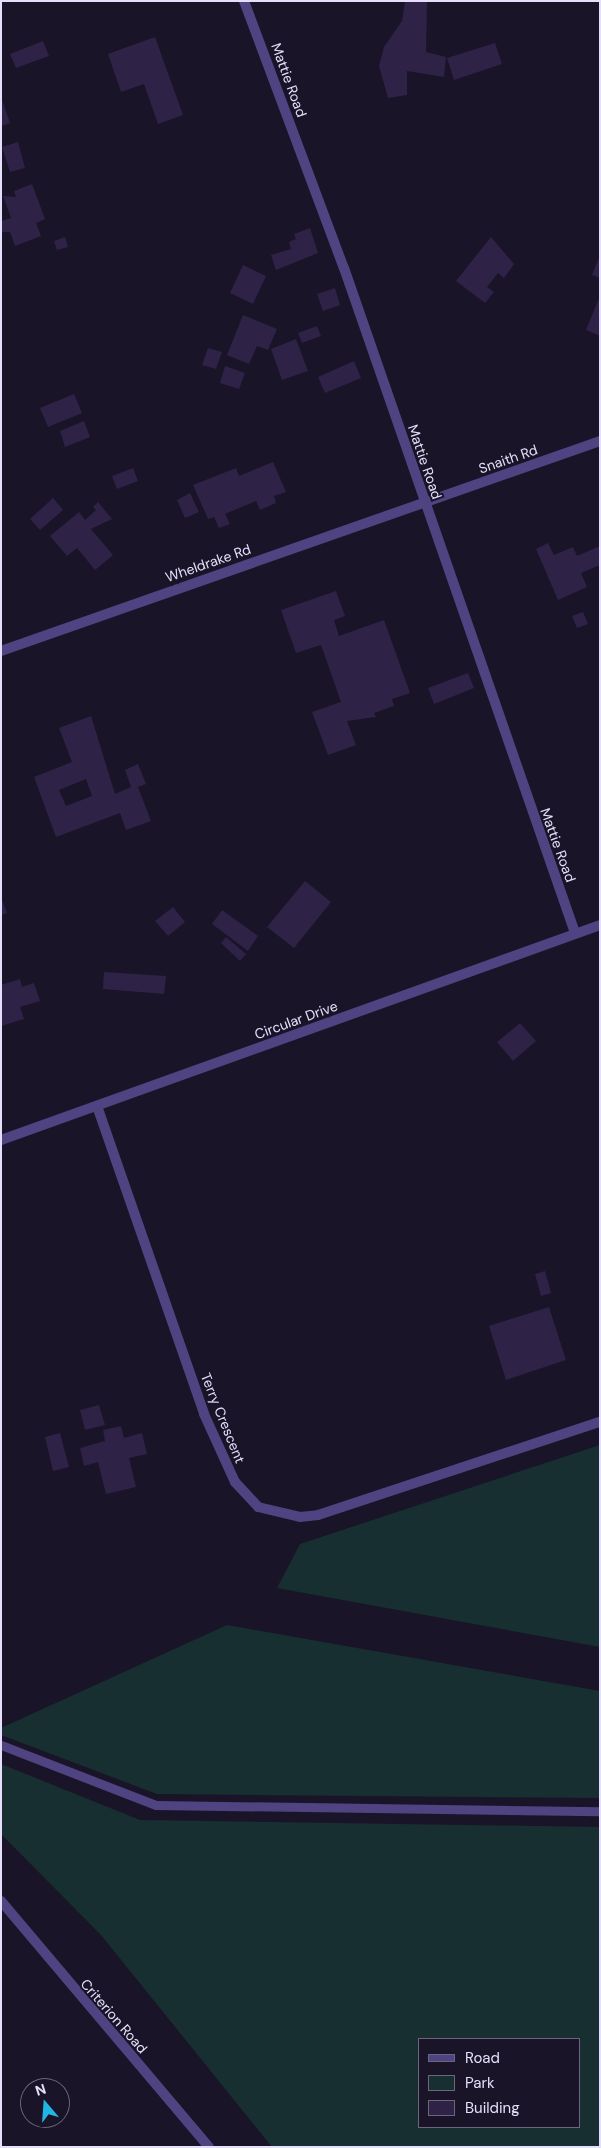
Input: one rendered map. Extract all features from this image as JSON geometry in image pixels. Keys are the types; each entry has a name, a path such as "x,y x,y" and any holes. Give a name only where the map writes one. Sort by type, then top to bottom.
{"street":[{"name":"Mattie Road","path":"244,1 424,502 575,934"},
{"name":"Snaith Rd","path":"424,502 600,441"},
{"name":"Wheldrake Rd","path":"1,652 424,502"},
{"name":"Circular Drive","path":"1,1140 600,925"},
{"name":"Terry Crescent","path":"97,1106 204,1414 236,1482 258,1507 282,1515 318,1515 600,1422"},
{"name":"Criterion Road","path":"1,1901 209,2147"}],"lane":[{"path":"1,1745 156,1805 600,1810"}],"green space":[{"path":"600,1445 600,1647 277,1588 300,1544"},
{"path":"227,1625 600,1691 600,1798 157,1794 1,1735 1,1728"},
{"path":"1,1764 140,1820 600,1827 600,2147 272,2147 101,1935 1,1834"}],"building":[{"path":"405,1 427,1 426,52 446,57 444,77 407,71 407,95 388,98 379,66 384,47 402,21"},
{"path":"155,37 183,115 158,124 144,84 121,92 108,54"},
{"path":"43,41 49,56 16,68 10,54"},
{"path":"495,43 502,64 454,80 447,58"},
{"path":"1,97 10,123 1,126"},
{"path":"18,142 25,168 10,172 2,147"},
{"path":"32,184 45,219 36,223 41,236 15,246 10,232 1,232 1,221 11,218 3,196 16,197 14,191"},
{"path":"310,228 318,253 276,270 271,255 291,249 289,242 296,239 294,234"},
{"path":"65,237 68,247 57,250 54,241"},
{"path":"491,237 514,264 504,278 498,273 487,287 494,292 485,303 456,281"},
{"path":"600,255 600,278 592,275"},
{"path":"243,265 266,276 253,304 230,293"},
{"path":"335,288 340,305 323,311 317,294"},
{"path":"600,296 600,336 586,330"},
{"path":"243,315 277,329 268,350 257,346 249,364 227,355"},
{"path":"317,326 321,336 302,343 298,333"},
{"path":"296,339 308,371 282,380 271,349"},
{"path":"208,348 222,352 216,369 202,365"},
{"path":"354,361 361,378 325,393 318,377"},
{"path":"225,366 245,373 239,389 220,383"},
{"path":"74,394 82,413 48,427 40,408"},
{"path":"84,421 90,437 65,447 60,431"},
{"path":"273,462 286,492 274,496 276,503 260,510 256,501 225,514 230,524 219,528 214,517 208,519 193,485 236,468 239,476"},
{"path":"133,468 138,481 117,489 112,476"},
{"path":"190,493 199,512 185,518 177,500"},
{"path":"53,498 63,510 40,530 30,519"},
{"path":"98,502 112,519 91,529 113,555 95,570 77,548 67,556 50,536 79,512 85,520 96,510 93,507"},
{"path":"548,543 554,555 573,547 577,556 600,546 600,565 581,573 587,587 558,600 536,549"},
{"path":"336,591 345,616 334,620 339,636 384,620 410,693 392,699 394,706 374,713 376,717 347,721 356,745 328,755 312,712 341,702 321,645 296,653 281,610"},
{"path":"583,612 588,624 577,628 572,616"},
{"path":"468,673 474,688 434,704 428,688"},
{"path":"91,716 115,794 131,787 125,770 138,764 146,784 138,787 151,821 126,830 120,813 56,837 34,777 72,762 59,728","holes":["86,779 92,796 66,806 59,790"]},
{"path":"305,881 331,902 294,948 267,927"},
{"path":"1,897 7,913 1,915"},
{"path":"173,907 185,922 168,936 155,921"},
{"path":"222,910 258,936 248,951 212,924"},
{"path":"226,937 246,954 240,961 221,943"},
{"path":"104,972 166,976 164,994 103,989"},
{"path":"20,979 22,987 34,983 40,1001 20,1007 24,1019 1,1026 1,985"},
{"path":"520,1023 536,1041 513,1061 497,1042"},
{"path":"545,1271 551,1293 541,1296 535,1274"},
{"path":"549,1307 566,1360 506,1380 489,1326"},
{"path":"99,1405 105,1425 85,1430 80,1410"},
{"path":"121,1426 124,1438 142,1433 147,1454 129,1458 136,1487 106,1494 98,1462 84,1466 80,1448 105,1441 103,1430"},
{"path":"60,1433 69,1467 53,1471 45,1437"}]}
